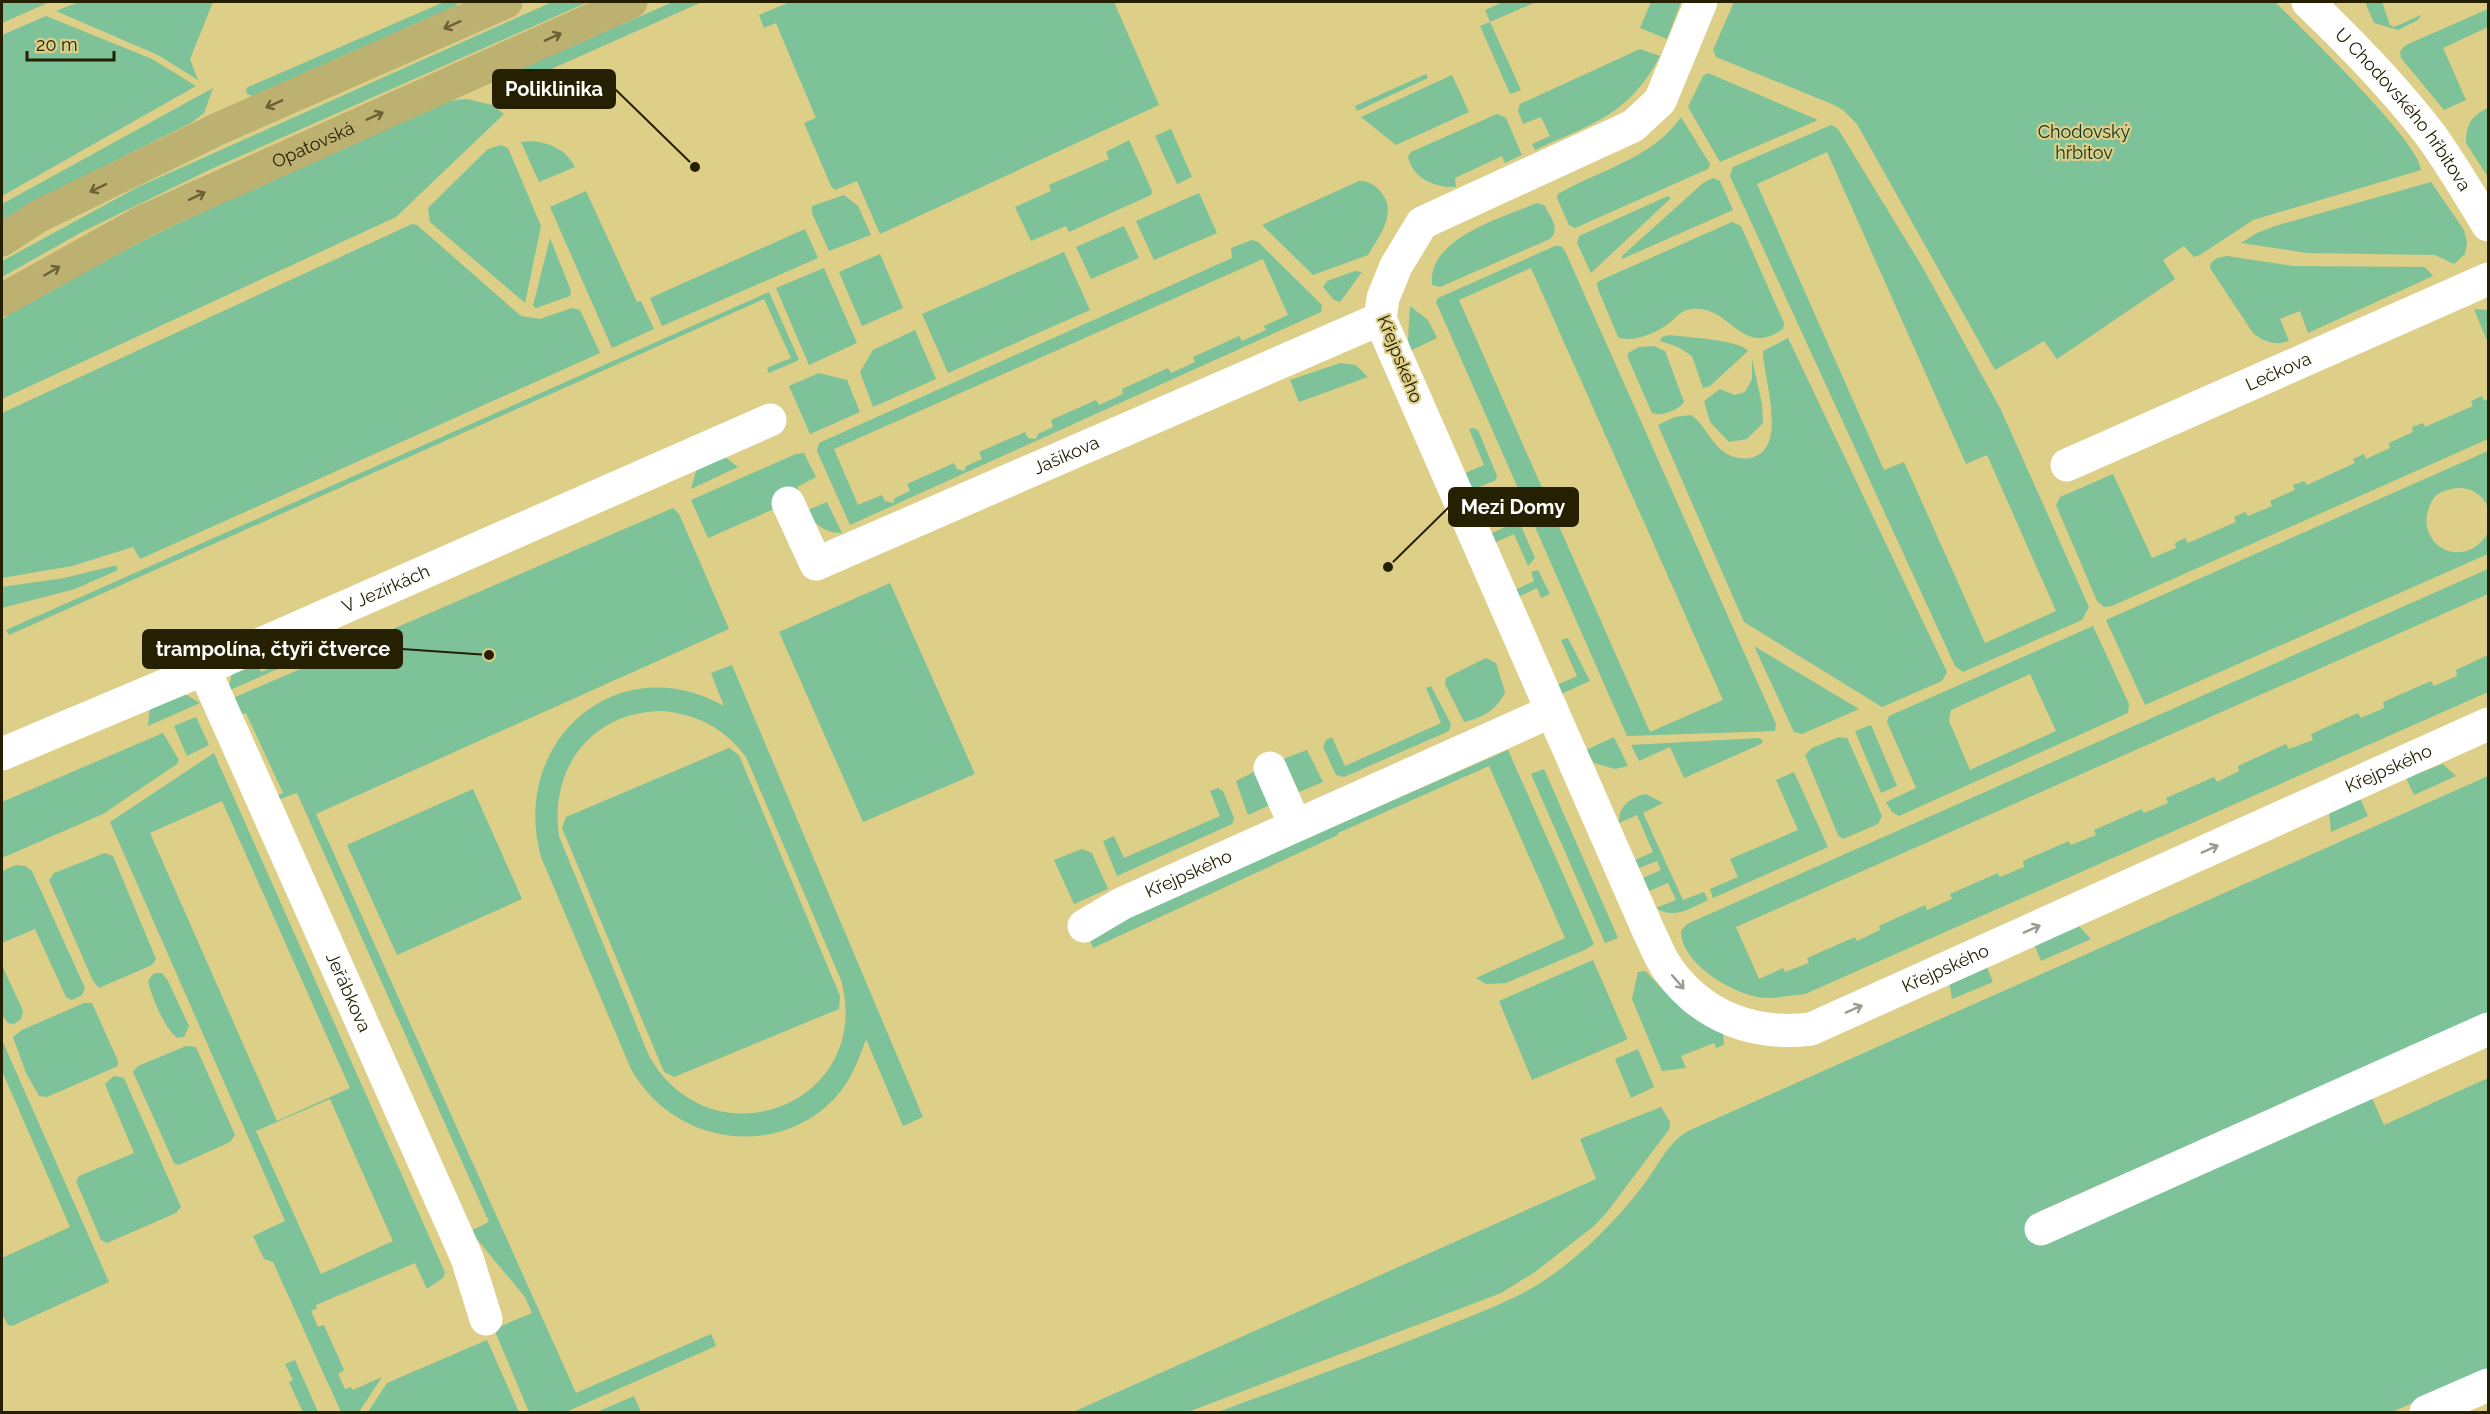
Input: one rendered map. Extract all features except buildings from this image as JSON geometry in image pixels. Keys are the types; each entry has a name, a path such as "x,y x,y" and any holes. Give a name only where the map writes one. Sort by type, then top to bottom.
{"main road":[{"path":"2,240 39,216 220,128 506,2"},
{"name":"Opatovská","path":"2,300 144,221 631,2"}],"street":[{"name":"Křejpského","path":"1701,2 1660,101 1647,115 1633,126 1422,223 1396,266 1383,298 1380,319 1649,932 1666,968 1683,988 1707,1008 1733,1023 1762,1029 1788,1031 1811,1029 2488,724"},
{"name":"U Chodovského hřbitova","path":"2308,2 2362,54 2432,137 2488,225"},
{"name":"Lečkova","path":"2067,465 2488,279"},
{"name":"Jašíkova","path":"788,503 816,564 1380,319"},
{"name":"V Jezírkách","path":"2,754 204,669 770,420"},
{"name":"Jeřábkova","path":"204,669 467,1258 486,1319"},
{"name":"Křejpského","path":"1084,926 1120,904 1552,711"},
{"path":"1270,768 1295,825"},
{"path":"2041,1229 2488,1029"},
{"path":"2426,1413 2488,1385"}],"green space":[{"path":"2,2 50,2 2,23"},
{"path":"79,2 213,2 190,59 198,80 158,55 56,11"},
{"path":"444,2 459,2 456,6 253,96 247,94 246,88"},
{"path":"552,2 588,2 209,170 82,232 2,277 2,261 138,187"},
{"path":"673,2 702,2 513,86 517,70"},
{"path":"790,2 1114,2 1159,105 880,234 857,181 835,190 831,186 804,123 816,118 776,23 764,28 759,15"},
{"path":"1503,2 1536,2 1490,22 1485,10"},
{"path":"1651,2 1681,2 1667,39 1640,28"},
{"name":"Chodovský hřbitov","path":"1734,2 2275,2 2381,111 2401,135 2421,170 2253,220 2194,257 2184,246 2163,260 2175,279 2057,359 2044,341 1995,370 1857,124 1843,110 1832,104 1716,57 1713,50"},
{"path":"2365,2 2382,2 2390,25 2394,27 2421,15 2418,20 2398,30 2374,23"},
{"path":"2488,9 2488,27 2443,48 2466,100 2444,110 2401,58 2400,51 2406,45"},
{"path":"46,16 152,59 196,86 2,196 2,35"},
{"path":"1490,22 1521,90 1510,94 1480,26"},
{"path":"1640,49 1660,56 1648,76 1622,105 1592,124 1535,150 1532,144 1550,136 1541,117 1523,124 1518,111 1520,104"},
{"path":"1708,73 1818,120 1720,162 1688,107 1703,76"},
{"path":"1426,74 1428,78 1357,111 1355,106"},
{"path":"1452,75 1469,112 1396,145 1361,117"},
{"path":"213,88 204,113 191,123 70,183 2,221 2,204"},
{"path":"467,99 492,105 504,114 396,217 2,399 2,319 110,257 222,202 449,101"},
{"path":"2488,108 2488,177 2466,143 2467,130 2471,121"},
{"path":"1497,114 1506,118 1522,155 1505,163 1502,156 1455,178 1456,187 1441,186 1426,181 1411,165 1408,157 1411,152"},
{"path":"1681,117 1710,164 1708,169 1575,228 1569,225 1557,198 1558,194 1640,153 1669,131"},
{"path":"1831,125 1838,129 1923,268 2001,410 2089,607 2082,620 1963,672 1955,666 1730,176 1733,167","holes":["1827,152 1966,464 1987,455 2056,611 1985,643 1904,462 1884,470 1757,184"]},
{"path":"1171,129 1192,177 1177,184 1155,136"},
{"path":"1129,140 1152,191 1151,195 1069,232 1066,226 1031,241 1015,207 1051,191 1049,185 1109,159 1106,152"},
{"path":"532,141 557,148 575,167 539,182 521,142"},
{"path":"501,145 508,148 541,226 525,303 430,222 428,208 488,149"},
{"path":"1713,178 1720,181 1733,210 1622,259 1622,256 1703,183"},
{"path":"1359,181 1368,182 1378,189 1388,207 1382,232 1368,255 1313,275 1262,225"},
{"path":"2431,182 2464,230 2467,242 2465,254 2454,264 2435,255 2307,253 2241,243 2275,226"},
{"path":"586,191 637,302 641,301 654,329 612,348 550,207"},
{"path":"1199,193 1217,233 1154,260 1136,221"},
{"path":"844,195 858,206 871,235 829,251 812,213 812,206"},
{"path":"1668,196 1671,198 1591,273 1577,243 1579,236"},
{"path":"1537,203 1545,206 1554,223 1555,231 1550,239 1440,287 1432,285 1434,269 1441,254 1454,242 1487,223"},
{"path":"1732,222 1741,226 1784,323 1783,329 1769,337 1756,338 1746,335 1716,314 1692,309 1680,313 1665,326 1648,335 1629,339 1618,337 1597,283"},
{"path":"412,224 417,225 521,316 540,319 572,308 580,310 600,353 140,559 133,547 72,566 2,578 2,413"},
{"path":"1124,226 1139,258 1091,279 1076,247"},
{"path":"805,229 818,258 662,326 650,298"},
{"path":"550,238 571,291 570,296 536,308 533,306"},
{"path":"1252,240 1258,242 1322,305 1321,312 850,525 817,451 819,443 1232,258 1231,248","holes":["1263,259 1288,315 1264,326 1266,330 1242,341 1239,336 1193,357 1195,362 1171,373 1168,368 1122,389 1123,394 1099,405 1096,400 1051,420 1053,427 1038,434 1036,439 1028,438 1025,432 979,452 982,459 966,466 964,471 957,469 954,463 907,484 910,491 895,498 893,503 885,501 882,495 858,505 834,449"]},
{"path":"1555,246 1561,246 1565,251 1776,724 1775,731 1627,736 1436,302 1438,298","holes":["1531,268 1723,700 1650,732 1459,300"]},
{"path":"1064,252 1090,310 948,373 922,314"},
{"path":"880,254 903,308 862,326 839,272"},
{"path":"2227,256 2293,266 2425,267 2433,276 2308,333 2300,311 2280,319 2289,341 2275,343 2261,339 2253,333 2210,268 2211,263 2217,258"},
{"path":"824,268 857,343 809,365 776,288"},
{"path":"1355,271 1362,272 1340,302 1334,300 1323,287 1327,281"},
{"path":"769,292 799,360 769,373 767,368 791,358 764,299 9,635 6,630"},
{"path":"1410,306 1428,320 1437,338 1410,351 1408,340"},
{"path":"2474,309 2488,310 2488,343"},
{"path":"915,330 936,379 873,407 860,372 873,350"},
{"path":"1669,335 1735,344 1748,351 1710,386 1703,388 1692,356 1678,347 1660,341 1662,337"},
{"path":"1788,338 1947,672 1942,681 1882,707 1744,622 1658,425 1675,417 1691,415 1701,424 1713,441 1729,455 1739,458 1756,456 1765,449 1772,423 1763,351"},
{"path":"1654,346 1665,351 1684,402 1674,410 1660,414 1652,413 1628,358 1628,353 1639,347"},
{"path":"1752,359 1762,404 1763,423 1747,439 1729,442 1710,422 1704,401 1720,389 1735,395 1745,392 1752,379"},
{"path":"1340,363 1356,365 1368,377 1299,402 1290,380"},
{"path":"819,373 847,380 860,412 810,434 789,386"},
{"path":"2482,396 2484,401 2488,399 2488,439 2112,606 2104,607 2097,601 2056,505 2060,497 2113,474 2152,558 2176,548 2175,543 2185,538 2188,543 2236,522 2234,517 2245,512 2248,516 2272,506 2270,501 2295,490 2293,485 2304,481 2307,485 2355,463 2353,459 2364,454 2366,459 2390,448 2389,443 2413,432 2412,427 2423,423 2425,427 2473,406 2471,401"},
{"path":"1469,429 1478,430 1497,476 1496,480 1472,490 1465,473 1484,465"},
{"path":"2488,451 2488,507 2484,500 2472,490 2450,489 2435,496 2428,512 2427,526 2432,538 2440,547 2452,552 2465,552 2477,546 2488,533 2488,554 2145,705 2106,620"},
{"path":"804,453 816,477 797,487 808,510 827,502 842,533 819,526 809,515 797,493 772,504 774,509 708,538 691,500 796,454"},
{"path":"721,454 738,467 691,489 697,468"},
{"path":"1505,489 1535,558 1528,566 1514,534 1494,543 1490,534 1510,525 1494,490"},
{"path":"673,508 679,514 729,629 316,814 576,1393 711,1334 716,1346 566,1412 529,1412 494,1329 532,1313 525,1297 470,1231 489,1222 297,793 277,800 275,797 283,793 246,713 238,715 233,698"},
{"path":"116,566 118,570 75,589 2,608 2,587 64,578"},
{"path":"2488,569 2488,594 1736,927 1759,979 1783,968 1785,972 1809,963 1807,958 1855,937 1857,941 1880,930 1879,926 1925,905 1927,910 1952,899 1950,894 1998,873 2000,877 2024,867 2023,861 2069,841 2071,845 2096,835 2094,830 2142,809 2144,813 2168,803 2166,798 2214,777 2217,782 2239,771 2238,766 2286,744 2289,749 2313,740 2311,734 2358,713 2361,718 2384,708 2383,702 2431,681 2434,686 2457,676 2456,670 2488,655 2488,692 1805,994 1763,998 1734,989 1698,965 1683,943 1681,931 1687,924"},
{"path":"1538,570 1550,594 1541,598 1537,588 1518,597 1515,590 1534,581 1531,572"},
{"path":"890,583 975,774 863,822 779,632"},
{"path":"2093,626 2129,704 2128,713 1899,816 1892,812 1886,802 1916,788 1887,722 1889,716","holes":["2030,674 2056,731 1970,770 1949,721 1951,710"]},
{"path":"292,637 320,650 228,691 232,673 252,654 261,672 298,656"},
{"path":"1568,638 1590,681 1561,694 1557,685 1577,676 1561,640"},
{"path":"1754,646 1859,709 1802,734 1794,732"},
{"path":"1486,658 1496,663 1505,692 1489,712 1464,722 1445,684 1446,678"},
{"path":"732,665 923,1117 903,1126 866,1039 849,1078 834,1099 810,1119 783,1131 754,1136 725,1135 697,1127 672,1114 649,1094 631,1069 541,857 535,815 541,776 557,743 580,716 611,697 646,688 684,691 724,706 711,673","holes":["663,711 699,720 720,731 746,757 841,980 845,1023 834,1060 812,1088 781,1106 746,1113 710,1108 677,1090 649,1056 559,836 558,811 561,788 569,767 581,748 596,733 615,721 638,714"]},
{"path":"1431,686 1451,724 1449,731 1344,777 1336,775 1323,747 1326,740 1332,737 1345,766 1441,723 1426,688"},
{"path":"187,695 200,703 148,726 150,706"},
{"path":"196,717 209,745 187,756 174,726"},
{"path":"1871,725 1897,786 1881,793 1855,731"},
{"path":"163,733 179,760 177,764 103,814 2,858 2,802"},
{"path":"1614,737 1628,766 1615,769 1594,763 1586,750"},
{"path":"1839,737 1847,738 1882,816 1878,824 1843,839 1838,835 1805,755 1812,748"},
{"path":"1759,738 1763,741 1761,744 1684,778 1670,747 1639,761 1631,745"},
{"path":"729,748 739,755 840,996 839,1009 674,1077 664,1072 562,828 566,817"},
{"path":"1307,750 1323,782 1299,792 1283,759"},
{"path":"1508,750 1594,944 1587,949 1506,983 1486,984 1476,978 1565,938 1489,766 1338,833 1338,835 1093,948 1087,934"},
{"path":"214,753 445,1272 443,1278 427,1289 415,1263 316,1305 317,1308 311,1311 318,1327 324,1325 344,1370 338,1374 345,1389 351,1387 353,1390 382,1377 359,1412 341,1412 273,1262 264,1259 253,1236 285,1221 110,822","holes":["222,801 350,1088 277,1121 150,833","330,1099 393,1241 321,1274 256,1131"]},
{"path":"2443,764 2456,776 2414,795 2406,778"},
{"path":"1544,769 1618,938 1605,943 1531,774"},
{"path":"1258,770 1272,804 1248,815 1236,781"},
{"path":"1794,772 1828,847 1713,898 1710,889 1738,877 1730,859 1798,830 1776,780"},
{"path":"2488,776 2488,1012 2036,1213 2039,1219 2371,1096 2384,1125 2488,1078 2488,1370 2392,1412 1218,1412 1360,1360 1529,1290 1579,1254 1612,1222 1642,1187 1668,1149 1688,1131"},
{"path":"1218,788 1223,791 1234,818 1232,824 1117,876 1103,841 1114,836 1124,858 1220,816 1210,791"},
{"path":"473,789 522,899 397,955 347,845"},
{"path":"1646,794 1663,803 1643,813 1683,900 1704,892 1708,900 1682,912 1669,913 1656,908 1676,900 1668,883 1649,891 1643,878 1661,870 1657,861 1639,868 1635,860 1653,852 1637,815 1619,823 1619,817 1626,803"},
{"path":"2360,798 2368,816 2331,832 2329,812"},
{"path":"1082,849 1092,853 1108,889 1074,904 1054,860"},
{"path":"105,853 113,856 156,959 152,965 99,988 93,981 49,880 54,873"},
{"path":"16,865 25,866 32,871 85,988 82,995 72,1000 66,997 35,929 2,943 2,871"},
{"path":"2078,925 2091,939 2041,961 2034,944"},
{"path":"1593,960 1626,1040 1532,1080 1499,1001"},
{"path":"2,965 23,1011 21,1019 14,1024 8,1023 2,1015"},
{"path":"1986,965 1993,982 1952,999 1949,981"},
{"path":"1645,971 1686,1013 1723,1033 1724,1045 1716,1048 1714,1043 1681,1056 1686,1068 1662,1071 1632,999 1638,972"},
{"path":"154,973 162,973 168,981 189,1026 184,1037 177,1038 172,1033 159,1012 148,981"},
{"path":"84,1003 92,1003 118,1061 118,1066 47,1097 39,1096 26,1073 13,1037 22,1030"},
{"path":"2,1040 109,1282 12,1326 8,1325 2,1314 2,1258 70,1227 2,1071"},
{"path":"186,1046 196,1047 235,1135 230,1142 179,1165 174,1163 133,1072 138,1066"},
{"path":"1638,1049 1654,1087 1631,1098 1615,1059"},
{"path":"114,1076 124,1078 181,1207 176,1213 107,1243 101,1240 76,1181 79,1176 134,1153 105,1084"},
{"path":"1661,1107 1670,1122 1670,1128 1607,1212 1594,1226 1535,1272 1501,1293 1188,1412 1073,1412 1596,1179 1580,1139"},
{"path":"487,1340 519,1412 368,1412 387,1383"},
{"path":"295,1360 318,1412 303,1412 289,1382 293,1380 285,1364"},
{"path":"634,1396 641,1412 597,1412"}],"place":[{"name":"Poliklinika","path":"695,167"},
{"name":"Mezi Domy","path":"1388,567"},
{"name":"trampolína, čtyři čtverce","path":"489,655"}]}
